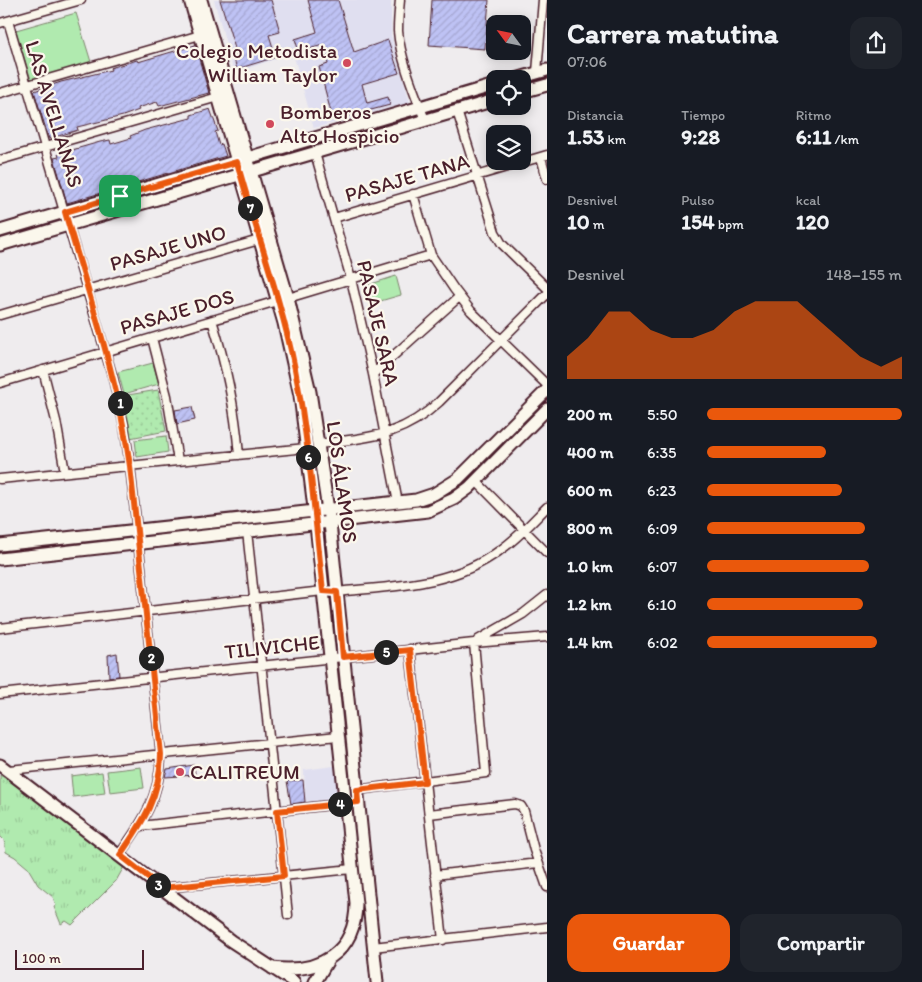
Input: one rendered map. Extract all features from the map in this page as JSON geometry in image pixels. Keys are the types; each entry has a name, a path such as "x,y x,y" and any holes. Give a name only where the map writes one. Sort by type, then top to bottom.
{"street":[{"name":"LOS ÁLAMOS","path":"190,0 218,97 242,160"},
{"name":"LOS ÁLAMOS","path":"201,0 242,160 305,366 330,523 377,982"},
{"path":"400,0 398,18 399,38 424,120"},
{"path":"542,0 542,71"},
{"path":"4,22 76,1"},
{"name":"LAS AVELLANAS","path":"4,22 27,85 106,352 120,405 130,466 161,754 156,789 150,808 120,855"},
{"path":"0,93 200,35"},
{"path":"531,89 547,85"},
{"path":"0,231 486,88"},
{"path":"473,92 462,102 457,111 498,238 507,250 547,288"},
{"path":"0,160 218,97"},
{"path":"0,245 486,103"},
{"path":"298,142 302,156"},
{"path":"281,148 286,161"},
{"name":"PASAJE SARA","path":"315,153 351,279 373,374 398,503"},
{"path":"544,156 547,180"},
{"name":"PASAJE TANA","path":"334,218 544,156"},
{"name":"LOS ÁLAMOS","path":"246,173 259,240 283,299 294,368 316,524 356,903 354,921 344,944 328,960 315,982"},
{"path":"413,194 431,255 459,297 547,385"},
{"name":"PASAJE UNO","path":"0,315 259,240"},
{"name":"PASAJE DOS","path":"0,383 431,255"},
{"path":"318,444 385,434 408,425 431,410 547,294"},
{"path":"373,374 459,297"},
{"path":"212,320 229,384 237,431 238,454"},
{"path":"152,338 167,396 178,461"},
{"path":"43,370 56,421 65,472"},
{"path":"0,545 398,503 425,498 450,485 465,472 547,390"},
{"path":"0,559 428,511 454,499 476,481 547,409"},
{"path":"0,477 306,448"},
{"path":"476,481 547,554"},
{"path":"0,628 323,591 337,592 424,582 454,575 487,560 507,546 547,506"},
{"path":"247,531 288,915"},
{"path":"357,790 486,773 474,642 507,624 547,595"},
{"name":"TILIVICHE","path":"0,694 474,642 547,637"},
{"path":"410,650 443,940"},
{"path":"4,767 161,754 338,736"},
{"path":"4,767 231,941 294,982"},
{"path":"140,826 358,802"},
{"path":"428,814 518,804 524,811 538,863 547,886"},
{"path":"435,875 538,863"},
{"path":"162,888 352,869"},
{"path":"373,947 547,927"},
{"name":"LOS ÁLAMOS","path":"272,968 293,970 328,960"}],"shaded area":[{"name":"Colegio Metodista William Taylor","path":"214,0 391,0 391,35 410,103 314,128 293,53 234,73"},
{"path":"334,766 338,801 305,804 304,770"}],"green space":[{"path":"76,13 91,62 31,80 16,30"},
{"path":"396,276 401,295 370,304 365,286"},
{"path":"153,363 159,384 124,394 118,372"},
{"path":"158,390 166,431 130,438 122,396"},
{"path":"166,436 168,452 137,457 135,440"},
{"path":"141,767 144,788 110,792 107,771"},
{"path":"102,772 105,793 73,797 71,776"},
{"path":"0,775 26,791 125,865 116,881 72,925 66,921 61,924 54,907 56,906 53,897 38,885 28,868 6,852 4,840 0,836"}],"building":[{"path":"220,0 271,0 280,32 269,35 276,57 237,69 233,56 237,55"},
{"path":"308,0 338,0 354,52 388,40 399,73 362,84 367,103 388,97 390,105 333,120 319,67 328,64 323,45 299,52 295,39 317,32"},
{"path":"432,0 489,0 488,15 486,15 485,49 429,45"},
{"path":"195,45 209,93 159,106 157,102 138,108 139,110 123,116 77,127 78,130 49,139 34,91 61,82 111,70 110,68 137,60 138,62"},
{"path":"210,109 218,131 215,132 219,145 222,144 226,156 67,203 54,158 59,157 58,154 110,140 111,144 131,138 130,136 145,130 191,118 191,115"},
{"path":"192,407 195,420 177,424 175,410"},
{"path":"117,653 119,676 109,677 108,655"},
{"name":"CALITREUM","path":"194,765 195,775 165,777 167,769"},
{"path":"303,780 305,802 291,804 287,781"}],"place":[{"name":"Colegio Metodista William Taylor","path":"347,63"},
{"name":"Bomberos Alto Hospicio","path":"270,124"},
{"name":"CALITREUM","path":"180,772"}],"route":[{"path":"237,162 290,346 304,421 323,591 337,592 343,657 410,650 425,782 357,790 358,802 277,811 284,876 162,888 120,855 140,826 152,802 159,778 161,754 124,425 114,378 65,212 120,196 237,162"}]}
